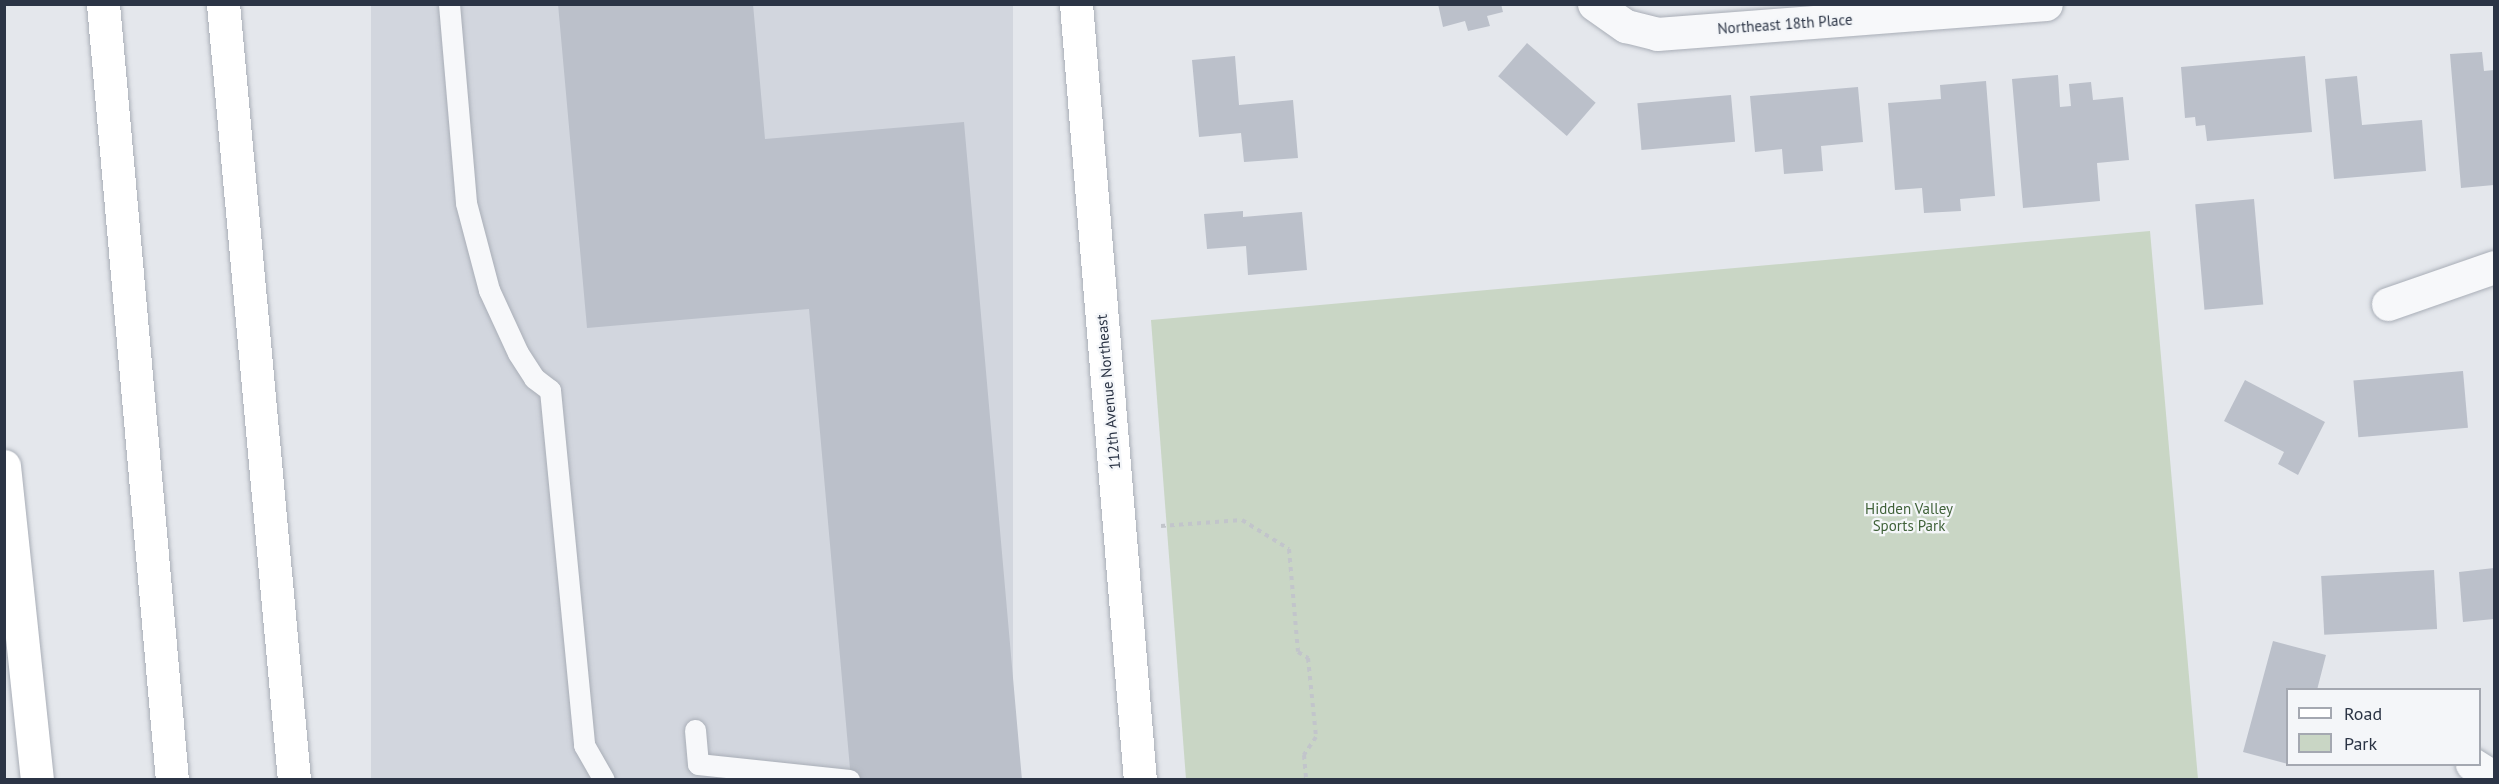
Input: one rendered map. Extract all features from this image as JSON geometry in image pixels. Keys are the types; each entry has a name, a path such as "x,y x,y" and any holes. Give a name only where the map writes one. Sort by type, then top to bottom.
{"main road":[{"path":"103,4 172,780"},
{"path":"223,4 293,775"},
{"name":"112th Avenue Northeast","path":"1076,4 1140,780"},
{"path":"4,466 37,780"}],"street":[{"name":"Northeast 18th Place","path":"1597,7 1626,26 1657,34 2046,4"},
{"path":"2388,304 2494,267"},
{"path":"2474,766 2494,778"}],"lane":[{"path":"449,4 466,203 494,300 518,353 534,378 550,390 584,745 604,780"},
{"path":"695,730 698,764 849,780"}],"path":[{"path":"1161,526 1242,520 1288,549 1298,652 1308,658 1316,736 1304,756 1306,780"}],"shaded area":[{"path":"371,5 1013,5 1013,780 371,780"}],"green space":[{"name":"Hidden Valley Sports Park","path":"2150,231 2198,779 1186,779 1151,320"}],"building":[{"path":"558,4 753,4 765,139 964,122 1022,780 851,780 809,309 587,328"},
{"path":"1438,4 1501,4 1503,12 1487,16 1490,26 1468,31 1465,21 1443,27"},
{"path":"1527,43 1596,103 1567,136 1498,76"},
{"path":"2482,52 2484,71 2494,70 2494,185 2461,188 2450,54"},
{"path":"1235,56 1239,105 1293,100 1298,158 1244,162 1241,133 1199,137 1192,60"},
{"path":"2305,56 2312,132 2207,141 2205,125 2196,126 2195,117 2185,118 2181,67"},
{"path":"2058,75 2060,107 2071,106 2069,84 2091,82 2093,100 2123,97 2129,160 2097,163 2100,201 2023,208 2012,79"},
{"path":"2357,76 2362,125 2422,120 2426,171 2334,179 2325,79"},
{"path":"1986,81 1995,196 1960,199 1961,211 1924,213 1922,188 1895,190 1888,103 1941,99 1940,85"},
{"path":"1858,87 1863,142 1821,146 1823,171 1784,174 1782,149 1755,152 1750,96"},
{"path":"1731,95 1735,142 1641,150 1637,103"},
{"path":"2254,199 2263,305 2204,310 2195,204"},
{"path":"1243,211 1243,217 1302,212 1307,270 1248,275 1246,246 1207,249 1204,214"},
{"path":"2463,371 2468,428 2358,437 2353,381"},
{"path":"2245,380 2325,422 2298,475 2278,464 2284,452 2224,421"},
{"path":"2494,568 2494,619 2463,622 2459,572"},
{"path":"2434,570 2437,629 2324,635 2321,576"},
{"path":"2273,641 2326,655 2318,688 2286,688 2286,763 2243,752"}]}
